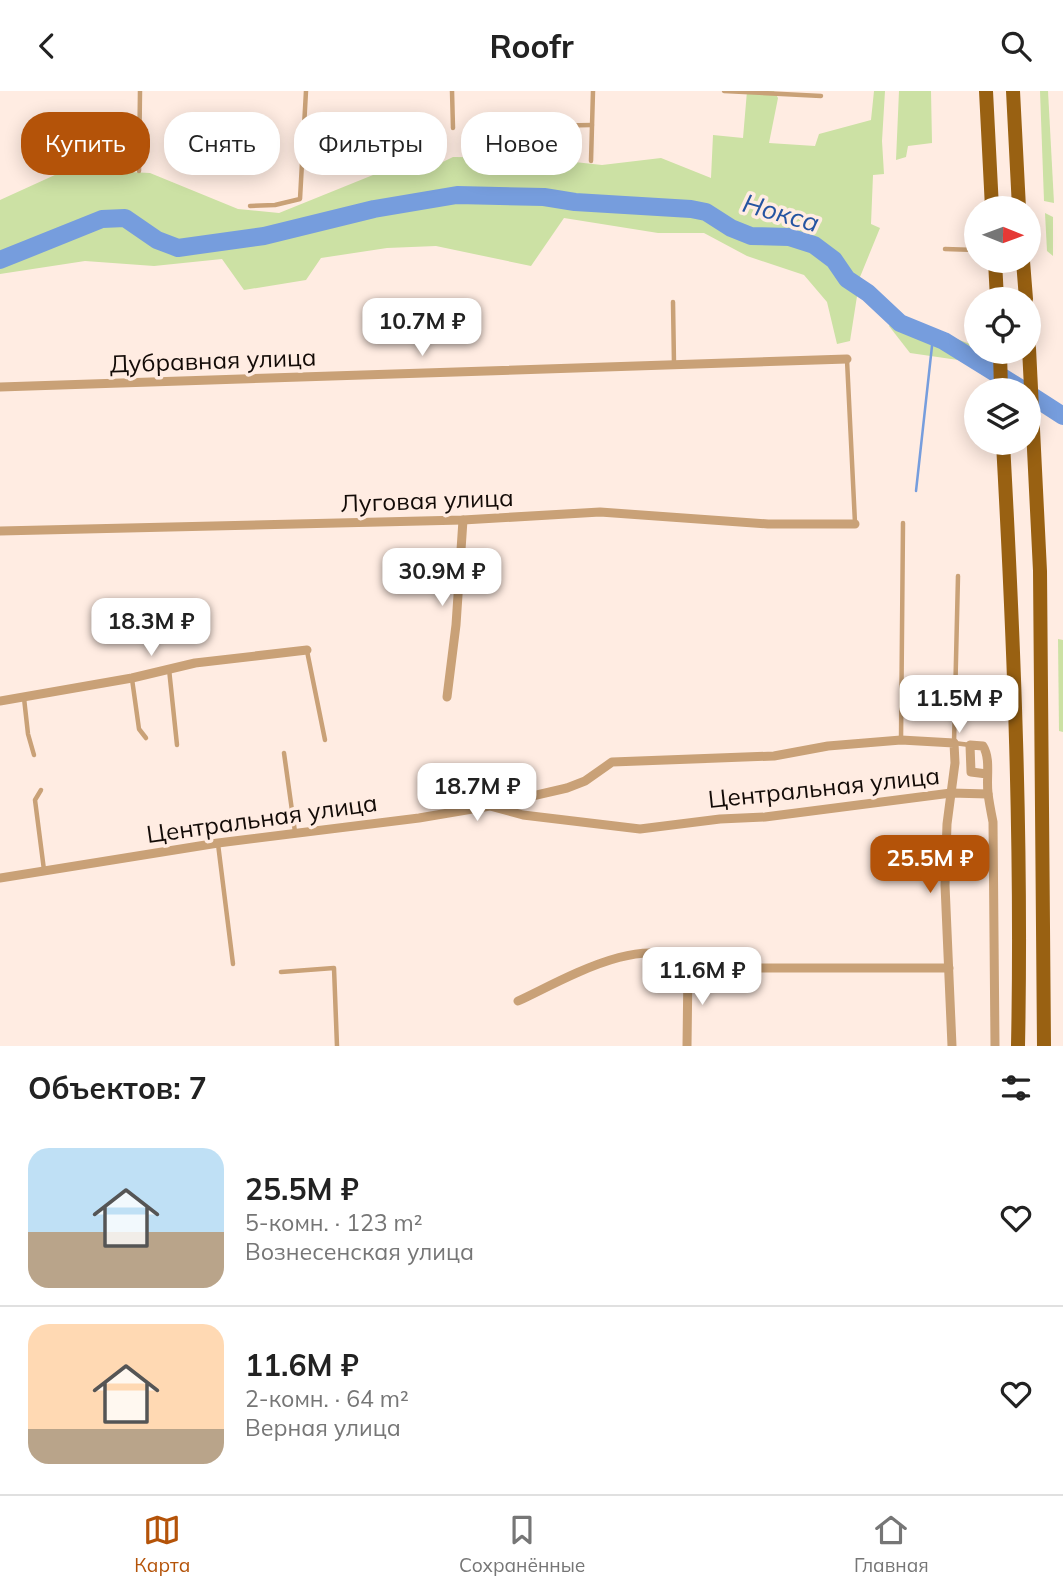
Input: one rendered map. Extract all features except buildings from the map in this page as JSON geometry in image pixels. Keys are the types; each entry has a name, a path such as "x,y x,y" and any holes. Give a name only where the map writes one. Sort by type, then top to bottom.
{"main road":[{"path":"986,91 991,196"},
{"path":"1013,91 1018,196"},
{"path":"1029,364 1040,571 1044,1046"},
{"path":"1004,455 1013,661 1018,863 1018,1046"}],"street":[{"name":"Дубравная улица","path":"0,387 847,359"},
{"name":"Луговая улица","path":"0,531 463,520 600,512 768,524 855,524"},
{"path":"447,697 456,625 463,520"},
{"path":"0,701 132,678 195,663 307,650"},
{"path":"490,806 568,788 585,781 612,762 774,756 828,747 901,740 954,743 956,762 947,824 945,885 952,1046"},
{"path":"987,774 971,772 970,745 983,746 986,750 988,794 993,822 995,1046"},
{"name":"Центральная улица","path":"0,878 218,843 419,818 490,806 523,815 640,829 720,819 765,817 951,793 988,794"},
{"path":"518,1001 616,957 635,954 674,956 688,968 949,968"},
{"path":"687,1046 688,968"}],"lane":[{"path":"140,91 140,112"},
{"path":"250,207 300,199 306,91"},
{"path":"452,91 453,128"},
{"path":"591,161 593,91"},
{"path":"724,91 821,96"},
{"path":"582,125 592,125"},
{"path":"945,249 964,250"},
{"path":"673,302 674,364"},
{"path":"847,359 855,524"},
{"path":"901,740 903,523"},
{"path":"958,576 954,743 970,745"},
{"path":"307,650 325,740"},
{"path":"169,669 177,745"},
{"path":"132,678 139,729 146,738"},
{"path":"24,698 28,734 34,755"},
{"path":"284,753 295,833"},
{"path":"41,790 35,800 44,870"},
{"path":"218,843 233,964"},
{"path":"281,972 334,968 337,1046"}],"green space":[{"path":"747,91 774,91 778,98 769,143 815,146 819,134 871,120 874,91 885,91 882,141 884,174 873,175 871,224 880,228 860,277 850,341 837,344 827,302 804,275 747,256 704,233 658,233 564,218 531,266 436,246 387,248 321,258 306,280 244,290 222,259 154,266 85,261 0,274 0,200 55,175 150,173 238,209 279,213 373,175 447,175 447,160 453,157 461,157 461,175 582,175 582,163 602,165 661,158 711,178 713,135 743,138"},
{"path":"899,91 931,91 932,143 908,146 906,157 896,160"},
{"path":"1040,91 1048,91 1054,203 1044,201"},
{"path":"1045,213 1053,217 1053,256 1047,251"},
{"path":"896,316 964,342 964,361 910,353 889,326"},
{"path":"1058,639 1063,640 1063,732 1059,731"}],"waterway":[{"name":"Нокса","path":"0,260 102,219 125,218 157,240 178,248 264,236 374,209 457,195 544,197 575,202 691,209 706,212 731,228 751,236 789,237 814,245 834,260 847,279 868,293 900,323 944,341 1004,378"},
{"path":"916,491 933,337"},
{"name":"Нокса","path":"1041,402 1063,416"}]}
